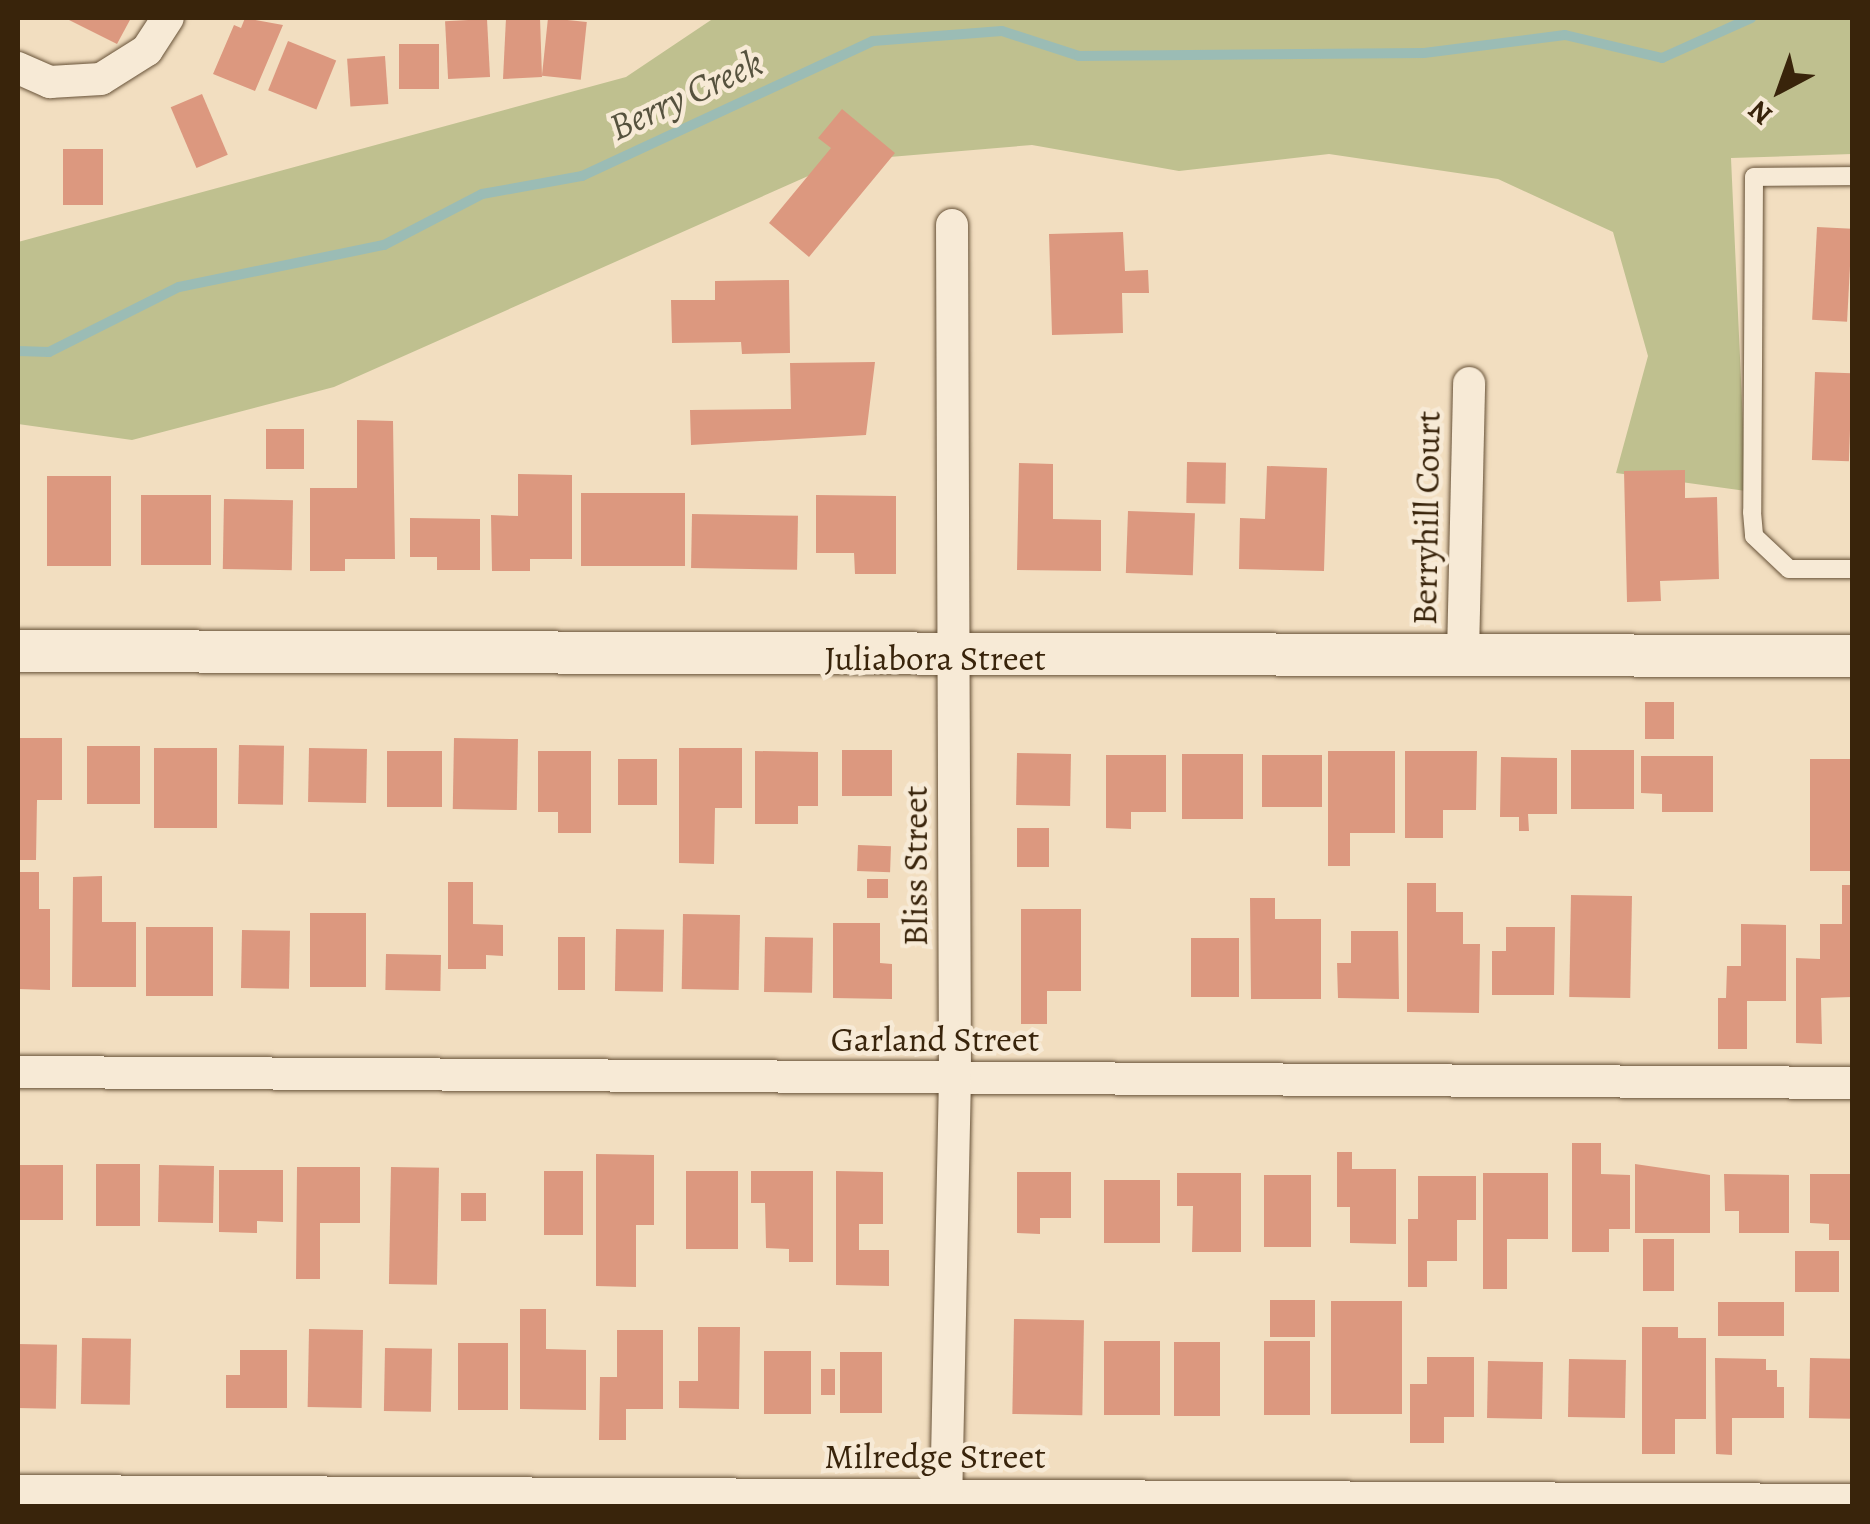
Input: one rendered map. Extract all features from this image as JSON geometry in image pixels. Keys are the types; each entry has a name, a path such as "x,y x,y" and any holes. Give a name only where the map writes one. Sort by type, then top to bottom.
{"street":[{"path":"18,68 50,82 101,79 146,50 168,18"},
{"name":"Bliss Street","path":"946,1502 955,1079 952,225"},
{"name":"Berryhill Court","path":"1463,654 1468,383"},
{"name":"Juliabora Street","path":"18,651 956,659 1463,654 1852,656"},
{"name":"Garland Street","path":"18,1072 1852,1083"},
{"name":"Milredge Street","path":"18,1490 946,1502 1852,1500"}],"lane":[{"path":"1852,176 1754,177 1752,492 1754,536 1768,557 1789,569 1852,570"}],"green space":[{"path":"714,18 1852,18 1852,154 1731,158 1746,491 1616,473 1648,356 1613,232 1498,179 1329,154 1179,171 1032,145 842,161 334,387 132,440 18,424 18,242 626,77"}],"building":[{"path":"65,18 131,18 117,44"},
{"path":"245,18 283,25 255,91 213,74 234,25 241,28"},
{"path":"506,18 540,18 542,77 503,79"},
{"path":"548,18 587,22 581,80 542,76"},
{"path":"487,19 490,77 448,79 445,21"},
{"path":"288,41 336,60 316,110 268,90"},
{"path":"399,44 439,44 439,89 399,89"},
{"path":"385,56 388,104 350,107 347,59"},
{"path":"202,94 228,155 196,168 171,107"},
{"path":"842,109 895,153 809,257 769,223 831,148 818,138"},
{"path":"63,149 103,149 103,205 63,205"},
{"path":"1817,227 1852,229 1847,322 1812,320"},
{"path":"1123,232 1125,271 1148,270 1149,293 1122,293 1123,333 1052,335 1049,234"},
{"path":"789,280 790,353 742,354 741,342 672,343 671,300 715,300 715,281"},
{"path":"875,362 866,435 691,445 690,410 791,409 790,363"},
{"path":"1815,372 1852,373 1849,461 1812,460"},
{"path":"357,420 393,421 395,559 345,559 345,571 310,571 310,488 357,488"},
{"path":"266,429 304,429 304,469 266,469"},
{"path":"1187,462 1226,463 1225,504 1186,503"},
{"path":"1019,463 1053,464 1053,519 1101,520 1101,571 1017,570"},
{"path":"1267,466 1327,468 1324,571 1239,569 1240,518 1265,519"},
{"path":"1685,470 1685,498 1717,497 1719,579 1660,581 1661,601 1627,602 1624,471"},
{"path":"518,474 572,475 572,559 530,559 530,571 492,571 491,515 518,516"},
{"path":"47,476 111,476 111,566 47,566"},
{"path":"581,493 685,493 685,566 581,566"},
{"path":"141,495 211,495 211,565 141,565"},
{"path":"816,495 896,496 896,574 855,574 854,553 816,553"},
{"path":"224,499 293,500 292,570 223,569"},
{"path":"1128,511 1195,513 1193,575 1126,573"},
{"path":"692,514 798,516 797,570 691,568"},
{"path":"410,518 480,519 480,570 437,570 437,557 410,557"},
{"path":"1645,702 1674,702 1674,739 1645,739"},
{"path":"18,738 62,738 62,800 37,800 36,860 18,860"},
{"path":"454,738 518,739 517,810 453,809"},
{"path":"239,745 284,746 283,805 238,804"},
{"path":"87,746 140,746 140,804 87,804"},
{"path":"154,748 217,748 217,828 154,828"},
{"path":"309,748 367,749 366,803 308,802"},
{"path":"679,748 742,748 742,808 715,808 714,864 679,863"},
{"path":"842,750 892,750 892,796 842,796"},
{"path":"1571,750 1634,750 1634,809 1571,809"},
{"path":"387,751 442,751 442,807 387,807"},
{"path":"538,751 591,751 591,833 558,833 558,812 538,812"},
{"path":"755,751 818,752 818,806 798,806 798,824 755,824"},
{"path":"1328,751 1395,751 1395,833 1350,833 1350,866 1328,866"},
{"path":"1405,751 1477,751 1476,810 1443,810 1443,838 1405,838"},
{"path":"1017,753 1071,754 1070,806 1016,805"},
{"path":"1182,754 1243,754 1243,819 1182,819"},
{"path":"1106,755 1166,755 1166,812 1131,812 1131,829 1106,828"},
{"path":"1262,755 1322,755 1322,807 1262,807"},
{"path":"1641,756 1713,756 1713,812 1662,812 1662,794 1641,793"},
{"path":"1501,757 1557,758 1557,814 1528,814 1529,831 1519,831 1519,817 1500,817"},
{"path":"618,759 657,759 657,805 618,805"},
{"path":"1810,759 1852,759 1852,871 1810,871"},
{"path":"1017,828 1049,828 1049,867 1017,867"},
{"path":"858,845 891,846 890,872 857,871"},
{"path":"18,872 39,872 39,909 50,909 50,990 18,989"},
{"path":"102,876 102,922 136,922 136,987 72,987 73,877"},
{"path":"867,879 888,879 888,898 867,898"},
{"path":"448,882 473,882 473,924 503,925 503,956 486,955 486,969 448,969"},
{"path":"1407,883 1436,883 1436,912 1463,912 1463,944 1480,944 1479,1013 1407,1012"},
{"path":"1842,885 1852,885 1852,997 1821,998 1822,1044 1796,1043 1796,958 1820,959 1820,924 1842,924"},
{"path":"1571,895 1632,896 1630,998 1569,997"},
{"path":"1250,898 1275,898 1275,919 1321,919 1321,999 1251,999"},
{"path":"1021,909 1081,909 1081,991 1047,991 1047,1024 1021,1024"},
{"path":"310,913 366,913 366,987 310,987"},
{"path":"683,914 740,915 739,990 682,989"},
{"path":"833,923 880,923 880,963 892,964 892,999 833,998"},
{"path":"1741,924 1786,925 1786,1001 1747,1001 1747,1049 1718,1049 1718,998 1726,998 1727,966 1741,966"},
{"path":"146,927 213,927 213,996 146,996"},
{"path":"1506,927 1555,927 1554,995 1492,995 1492,951 1506,951"},
{"path":"616,929 664,930 663,992 615,991"},
{"path":"242,930 290,931 289,989 241,988"},
{"path":"1351,931 1398,931 1399,999 1338,998 1337,963 1351,963"},
{"path":"558,937 585,937 585,990 558,990"},
{"path":"765,937 813,938 812,993 764,992"},
{"path":"1191,938 1239,938 1239,997 1191,997"},
{"path":"386,954 441,955 440,991 385,990"},
{"path":"1572,1143 1601,1143 1601,1174 1630,1175 1630,1229 1609,1229 1609,1252 1572,1252"},
{"path":"1337,1152 1352,1152 1352,1169 1396,1169 1396,1244 1350,1243 1350,1207 1337,1207"},
{"path":"596,1154 654,1155 654,1225 636,1225 636,1287 596,1286"},
{"path":"96,1164 140,1164 140,1226 96,1226"},
{"path":"1635,1164 1710,1175 1710,1233 1635,1233"},
{"path":"18,1165 63,1165 63,1220 18,1220"},
{"path":"159,1165 214,1166 213,1223 158,1222"},
{"path":"297,1167 360,1167 360,1223 320,1223 320,1279 296,1279"},
{"path":"391,1167 439,1168 437,1285 389,1284"},
{"path":"219,1170 283,1170 283,1222 257,1221 257,1233 219,1232"},
{"path":"544,1171 583,1171 583,1235 544,1235"},
{"path":"686,1171 738,1171 738,1249 686,1249"},
{"path":"751,1171 813,1171 813,1262 789,1262 789,1249 766,1248 765,1203 751,1203"},
{"path":"836,1171 883,1172 883,1224 859,1224 859,1250 889,1250 889,1286 836,1285"},
{"path":"1017,1172 1071,1172 1071,1218 1040,1218 1040,1234 1017,1233"},
{"path":"1177,1173 1241,1173 1241,1252 1192,1252 1193,1206 1177,1206"},
{"path":"1483,1173 1548,1173 1548,1239 1507,1239 1507,1289 1483,1289"},
{"path":"1724,1174 1789,1175 1789,1233 1739,1233 1739,1211 1725,1211"},
{"path":"1810,1174 1852,1174 1852,1240 1829,1240 1829,1224 1810,1223"},
{"path":"1264,1175 1311,1175 1311,1247 1264,1247"},
{"path":"1418,1176 1476,1176 1476,1220 1457,1220 1457,1261 1427,1261 1427,1287 1408,1287 1408,1219 1418,1219"},
{"path":"1104,1180 1160,1180 1160,1243 1104,1243"},
{"path":"461,1193 486,1193 486,1221 461,1221"},
{"path":"1643,1239 1674,1239 1674,1291 1643,1291"},
{"path":"1795,1251 1839,1251 1839,1292 1795,1292"},
{"path":"1270,1300 1315,1300 1315,1337 1270,1337"},
{"path":"1331,1301 1402,1301 1402,1414 1331,1414"},
{"path":"1718,1302 1784,1302 1784,1336 1718,1336"},
{"path":"520,1309 546,1309 546,1349 586,1350 586,1410 520,1409"},
{"path":"1014,1319 1084,1320 1082,1415 1012,1414"},
{"path":"698,1327 740,1327 739,1409 679,1408 679,1381 698,1381"},
{"path":"1642,1327 1678,1327 1678,1338 1706,1338 1706,1419 1675,1419 1675,1454 1642,1454"},
{"path":"309,1329 363,1330 362,1408 308,1407"},
{"path":"617,1330 663,1330 663,1409 626,1409 626,1440 599,1440 600,1377 617,1377"},
{"path":"82,1338 131,1339 130,1405 81,1404"},
{"path":"1104,1341 1160,1341 1160,1415 1104,1415"},
{"path":"1264,1341 1310,1341 1310,1415 1264,1415"},
{"path":"1174,1342 1220,1342 1220,1416 1174,1416"},
{"path":"458,1343 508,1343 508,1410 458,1410"},
{"path":"18,1344 57,1345 56,1409 18,1408"},
{"path":"385,1348 432,1349 431,1412 384,1411"},
{"path":"240,1350 287,1350 287,1408 226,1408 226,1375 240,1375"},
{"path":"764,1351 811,1351 811,1414 764,1414"},
{"path":"840,1352 882,1352 882,1413 840,1413"},
{"path":"1427,1357 1474,1357 1474,1417 1444,1417 1444,1443 1410,1443 1410,1384 1427,1384"},
{"path":"1715,1358 1766,1359 1766,1370 1777,1370 1777,1387 1784,1387 1784,1418 1732,1418 1732,1455 1716,1454"},
{"path":"1810,1358 1852,1359 1851,1419 1809,1418"},
{"path":"1569,1359 1626,1360 1625,1418 1568,1417"},
{"path":"1488,1361 1543,1362 1542,1419 1487,1418"},
{"path":"821,1369 835,1369 835,1395 821,1395"}],"waterway":[{"name":"Berry Creek","path":"18,351 49,352 179,287 384,245 482,194 582,176 873,41 1002,31 1079,56 1424,53 1565,35 1662,58 1751,18"}]}
